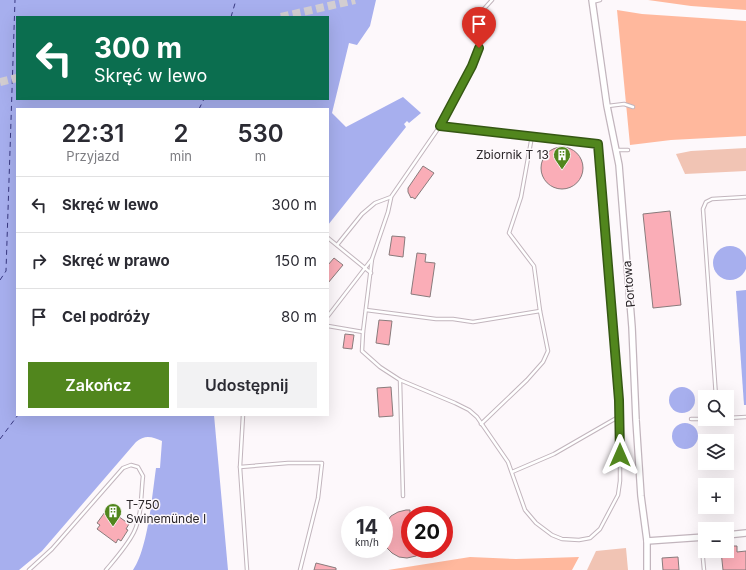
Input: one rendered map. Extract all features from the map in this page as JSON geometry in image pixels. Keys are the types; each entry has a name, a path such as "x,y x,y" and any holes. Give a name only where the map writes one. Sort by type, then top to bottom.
{"street":[{"name":"Portowa","path":"592,1 607,106 617,150 632,327 640,473 647,541 647,570"},
{"path":"734,534 746,533"},
{"path":"647,541 698,537"}],"lane":[{"path":"440,126 598,144 620,416 620,481 618,494 606,519 600,529 590,538 579,540 562,539 552,535 536,523 525,510 508,462 481,424 469,410 400,380 380,367 362,351 362,332 372,259 388,212 391,197 440,126 472,66 479,48 482,11 492,0"},
{"path":"592,1 600,0"},
{"path":"607,106 624,104 633,107"},
{"path":"481,424 527,380 547,357 548,351 540,311 534,266 509,234 521,197 532,136"},
{"path":"617,150 628,150"},
{"path":"337,245 366,210 375,203 391,197"},
{"path":"716,390 703,209 706,202 712,199 746,197"},
{"path":"329,239 371,274"},
{"path":"329,315 372,259"},
{"path":"366,310 472,322 540,311"},
{"path":"329,326 362,332"},
{"path":"400,380 403,496"},
{"path":"243,416 240,467 248,570"},
{"path":"512,472 554,454 620,416"},
{"path":"734,418 746,417"},
{"path":"692,419 698,419"},
{"path":"240,467 288,463 322,463 318,498 300,570"},
{"path":"29,570 52,549 123,468 131,465 138,467 143,476 138,516 134,531 119,554 106,570"},
{"path":"704,558 704,570"}],"shaded area":[{"path":"648,0 746,0 746,10 691,6"},
{"path":"617,10 642,14 746,21 746,136 671,140 630,145"},
{"path":"746,148 746,171 685,174 676,154 691,151"},
{"path":"626,548 628,570 587,570 596,551"},
{"path":"470,557 516,559 579,557 572,570 388,570"}],"water":[{"path":"0,0 376,0 370,26 357,45 349,43 332,113 346,127 403,97 421,113 409,123 407,121 404,124 406,127 329,224 329,108 16,108 16,416 214,416 228,570 133,570 138,560 146,535 156,468 160,468 162,441 155,438 146,437 139,439 136,442 42,551 19,570 0,570"},
{"path":"730,246 736,247 742,251 746,257 746,269 742,275 736,279 730,280 724,279 718,275 714,269 713,263 714,257 718,251 724,247"},
{"path":"746,290 746,405 744,405 736,291"},
{"path":"682,387 691,391 695,400 691,409 682,413 673,409 669,400 673,391"},
{"path":"680,424 690,424 697,431 697,441 690,448 680,448 673,441 673,431"}],"building":[{"name":"Zbiornik T 13","path":"558,147 566,147 574,150 580,156 583,168 580,180 574,186 566,189 558,189 550,186 544,180 541,172 541,164 544,156 550,150"},
{"path":"423,166 434,173 415,199 412,197 411,198 408,188"},
{"path":"670,211 681,305 653,308 643,214"},
{"path":"392,236 405,237 403,257 389,255"},
{"path":"417,253 426,254 425,262 435,263 430,297 411,294"},
{"path":"334,258 343,265 329,282 329,264"},
{"path":"379,320 392,321 389,345 376,343"},
{"path":"345,334 354,335 352,349 343,348"},
{"path":"391,387 393,416 379,417 377,388"},
{"name":"T-750 Swinemünde I","path":"111,511 129,524 126,529 128,530 121,541 118,539 116,543 97,529 100,525 97,523 105,512 108,514"},
{"path":"401,511 401,557 393,554 393,515"},
{"path":"734,546 737,546 737,552 746,551 746,570 723,570 722,558 734,558"},
{"path":"678,557 679,570 663,570 662,558"},
{"path":"316,563 336,568 336,570 314,570"}],"ferry route":[{"path":"0,280 6,271 15,0"},
{"path":"231,16 236,0"},
{"path":"200,108 204,100"},
{"path":"0,439 17,416"}],"tunnel":[{"path":"285,16 355,0"},
{"path":"0,82 16,78"}],"place":[{"name":"Zbiornik T 13","path":"562,170"},
{"name":"T-750 Swinemünde I","path":"113,527"}],"route":[{"path":"479,48 472,66 440,126 598,144 614,321 620,416 620,455"}]}
